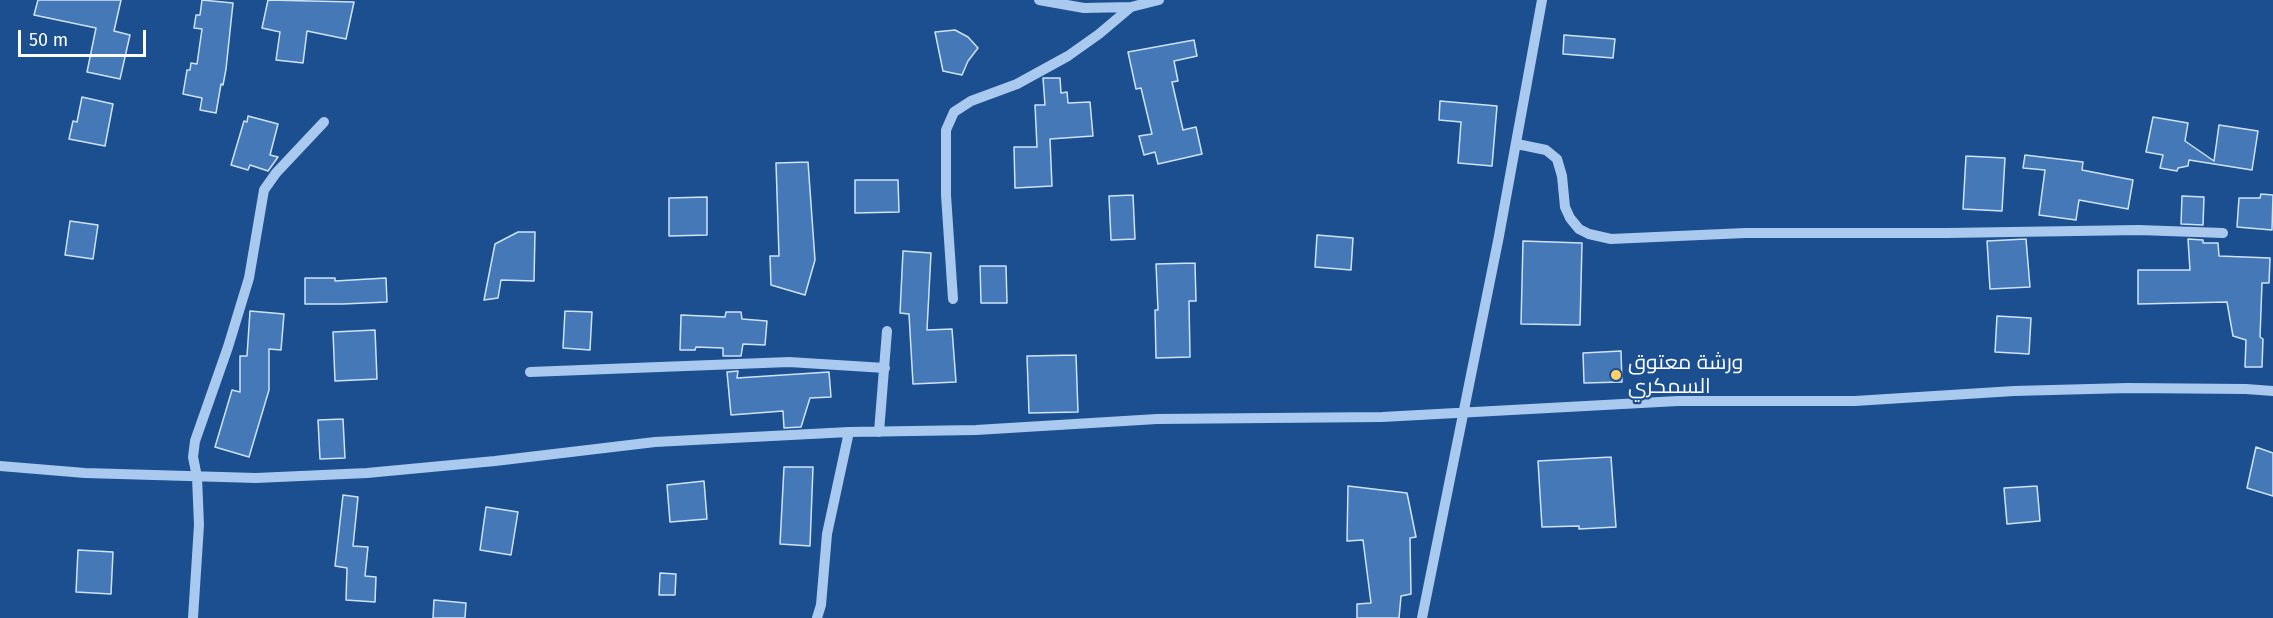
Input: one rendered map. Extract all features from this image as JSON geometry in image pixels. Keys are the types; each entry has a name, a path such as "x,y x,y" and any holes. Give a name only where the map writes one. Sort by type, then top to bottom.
{"street":[{"path":"1045,0 1084,8 1131,6 1159,0"},
{"path":"1422,618 1517,144 1542,0"},
{"path":"953,299 946,195 946,130 954,112 971,101 1017,84 1068,56 1099,34 1131,6"},
{"path":"193,618 200,525 197,477 193,457 195,441 249,278 264,190 276,173 324,122"},
{"path":"1517,144 1546,150 1557,159 1562,176 1565,207 1570,218 1579,228 1589,234 1611,239 1745,233 2139,230 2223,233"},
{"path":"879,432 887,331"},
{"path":"530,372 789,362 885,368"},
{"path":"0,466 85,473 256,478 367,473 655,442 849,432 976,430 1157,419 1382,417 1678,400 1855,400 2014,391 2175,388 2246,388 2273,391"},
{"path":"817,618 827,534 849,432"}],"building":[{"path":"38,0 121,0 114,31 130,35 120,79 87,72 96,28 34,15"},
{"path":"202,0 233,3 226,69 216,113 200,110 202,98 183,94 187,70 190,70 191,63 197,64 202,29 194,28 196,15 200,15"},
{"path":"268,0 354,2 346,39 307,31 303,63 276,60 280,32 262,28"},
{"path":"955,30 968,37 978,48 968,61 962,75 943,71 935,32"},
{"path":"1564,35 1615,39 1613,58 1563,54"},
{"path":"1194,40 1197,56 1174,61 1178,81 1172,82 1183,130 1196,127 1202,154 1158,164 1155,152 1144,155 1139,136 1152,134 1141,88 1136,89 1128,52"},
{"path":"1043,78 1060,78 1061,93 1067,92 1068,103 1090,102 1093,136 1050,139 1052,186 1015,188 1014,147 1037,147 1035,105 1045,105"},
{"path":"82,97 113,104 105,146 69,139 73,121 77,122"},
{"path":"1440,101 1497,106 1492,166 1458,163 1461,122 1439,120"},
{"path":"248,116 278,124 270,155 278,157 268,171 250,165 248,170 231,165 244,121 247,122"},
{"path":"2153,117 2188,123 2185,141 2214,161 2219,125 2258,131 2252,170 2189,160 2188,166 2178,168 2177,171 2160,168 2163,155 2146,152"},
{"path":"2025,155 2083,162 2082,170 2133,180 2128,209 2079,200 2076,220 2039,215 2045,170 2023,168"},
{"path":"1966,156 2005,158 2002,211 1963,209"},
{"path":"808,162 815,260 805,295 771,285 770,256 779,256 776,163"},
{"path":"855,180 898,180 899,212 855,213"},
{"path":"2261,194 2273,195 2272,230 2237,227 2239,198 2260,198"},
{"path":"1133,195 1135,239 1111,240 1109,196"},
{"path":"2182,196 2204,197 2203,225 2181,224"},
{"path":"707,197 707,235 669,236 669,198"},
{"path":"70,221 98,225 93,259 65,255"},
{"path":"518,232 535,232 534,281 501,280 498,298 484,300 495,244"},
{"path":"1317,235 1353,238 1351,270 1315,267"},
{"path":"2026,239 2030,287 1990,289 1987,241"},
{"path":"2188,239 2203,240 2203,243 2218,243 2219,256 2270,258 2269,283 2262,283 2260,337 2263,339 2262,367 2245,367 2246,340 2233,336 2227,302 2138,304 2138,270 2190,270"},
{"path":"1523,241 1582,243 1580,325 1521,324"},
{"path":"903,251 931,253 927,330 952,329 956,382 913,384 909,314 900,313"},
{"path":"1195,263 1196,301 1189,301 1190,357 1156,358 1155,310 1158,310 1156,264"},
{"path":"980,266 1006,266 1007,303 981,303"},
{"path":"305,278 335,278 335,281 386,278 387,302 305,304"},
{"path":"250,311 284,314 281,350 269,349 269,390 249,457 215,447 232,390 240,392 240,356 247,356"},
{"path":"565,311 592,312 590,350 563,348"},
{"path":"726,312 741,312 742,319 767,321 765,345 743,344 741,356 723,356 723,348 696,347 695,350 680,350 681,315 725,317"},
{"path":"1997,316 2031,318 2029,354 1995,352"},
{"path":"375,330 377,379 335,381 333,332"},
{"path":"1621,351 1622,382 1584,383 1583,353"},
{"path":"1076,355 1078,412 1029,413 1027,356"},
{"path":"738,371 737,378 829,372 831,397 810,398 801,427 784,428 783,411 731,415 727,372"},
{"path":"343,419 345,458 320,459 318,420"},
{"path":"2256,447 2273,453 2273,496 2247,488"},
{"path":"1611,457 1616,527 1579,529 1579,526 1542,527 1538,461"},
{"path":"784,467 813,467 810,546 780,544"},
{"path":"704,481 707,519 670,522 667,485"},
{"path":"1348,486 1407,493 1416,537 1410,538 1411,594 1401,596 1399,618 1357,618 1357,604 1371,603 1363,540 1347,541"},
{"path":"2037,486 2040,521 2007,524 2004,488"},
{"path":"343,495 358,497 353,546 368,547 365,576 376,577 375,602 346,600 347,568 335,566"},
{"path":"486,507 518,512 511,555 480,550"},
{"path":"78,550 113,552 111,594 76,592"},
{"path":"660,573 676,574 675,595 659,595"},
{"path":"434,600 466,603 465,618 433,618"}],"place":[{"name":"ورشة معتوق السمكري","path":"1616,375"}]}
